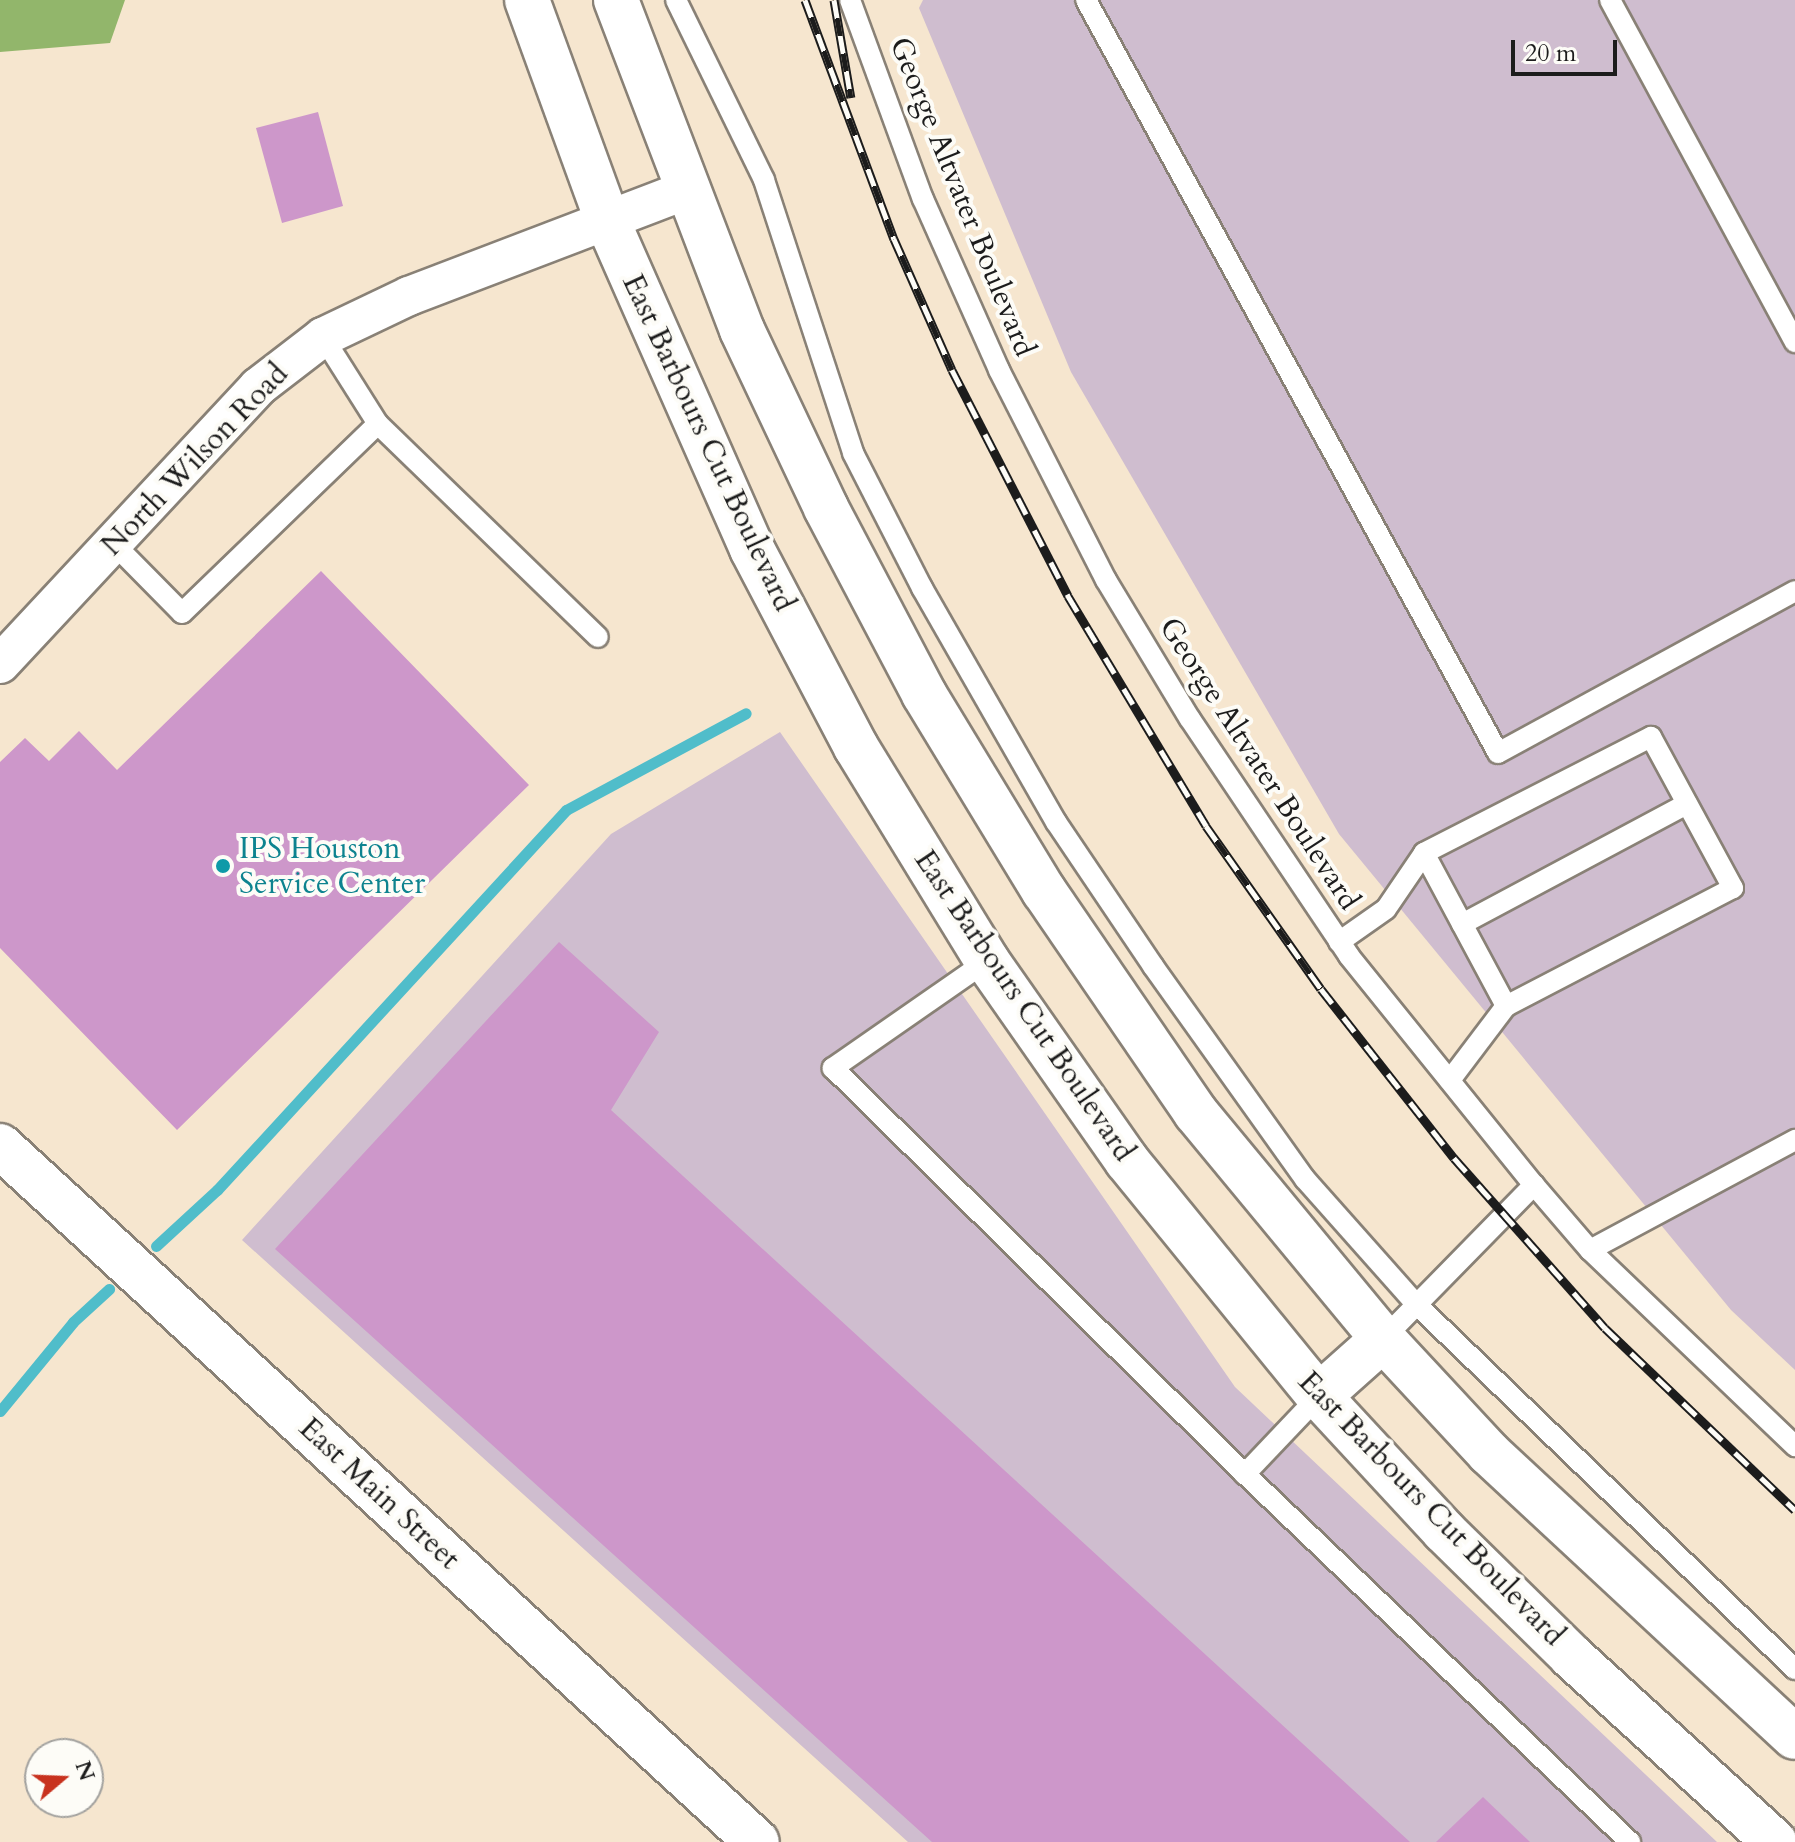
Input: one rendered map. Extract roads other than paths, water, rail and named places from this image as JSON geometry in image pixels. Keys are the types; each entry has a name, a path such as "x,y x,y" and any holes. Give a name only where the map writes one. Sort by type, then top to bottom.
{"street":[{"name":"East Barbours Cut Boulevard","path":"527,0 607,220 752,549 856,747 987,961 1127,1161 1319,1396 1444,1531 1571,1656 1775,1842"},
{"path":"616,0 742,330 826,508 948,734 1044,891 1196,1113 1383,1339 1489,1453 1795,1737"},
{"name":"North Wilson Road","path":"0,664 258,387 323,337 409,296 686,190"},
{"name":"East Main Street","path":"0,1146 757,1842"},
{"path":"1319,1396 1383,1339"}],"lane":[{"path":"676,0 764,180 853,453 984,698 1056,822 1305,1179 1417,1305 1795,1669"},
{"name":"George Altvater Boulevard","path":"850,0 923,199 999,370 1106,580 1190,719 1339,942 1534,1185 1590,1250 1795,1446"},
{"path":"1086,0 1498,753 1795,591"},
{"path":"1610,0 1795,342"},
{"path":"323,337 378,424 598,637"},
{"path":"113,543 182,613 378,424"},
{"path":"1339,942 1386,909 1424,853 1651,737 1733,888 1506,1006 1450,1080"},
{"path":"1462,924 1687,804"},
{"path":"1424,853 1506,1006"},
{"path":"987,961 833,1068 1245,1474 1630,1842"},
{"path":"1590,1250 1795,1140"},
{"path":"1383,1339 1534,1185"},
{"path":"1245,1474 1319,1396"}],"waterway":[{"path":"156,1246 217,1190 566,810 746,713"},
{"path":"0,1411 73,1322 109,1289"}],"railway":[{"path":"805,0 894,239 952,370 1068,596 1206,826 1321,989 1454,1158 1605,1328 1795,1510"},
{"path":"834,0 851,98"}],"place":[{"name":"IPS Houston Service Center","path":"223,866"}]}
